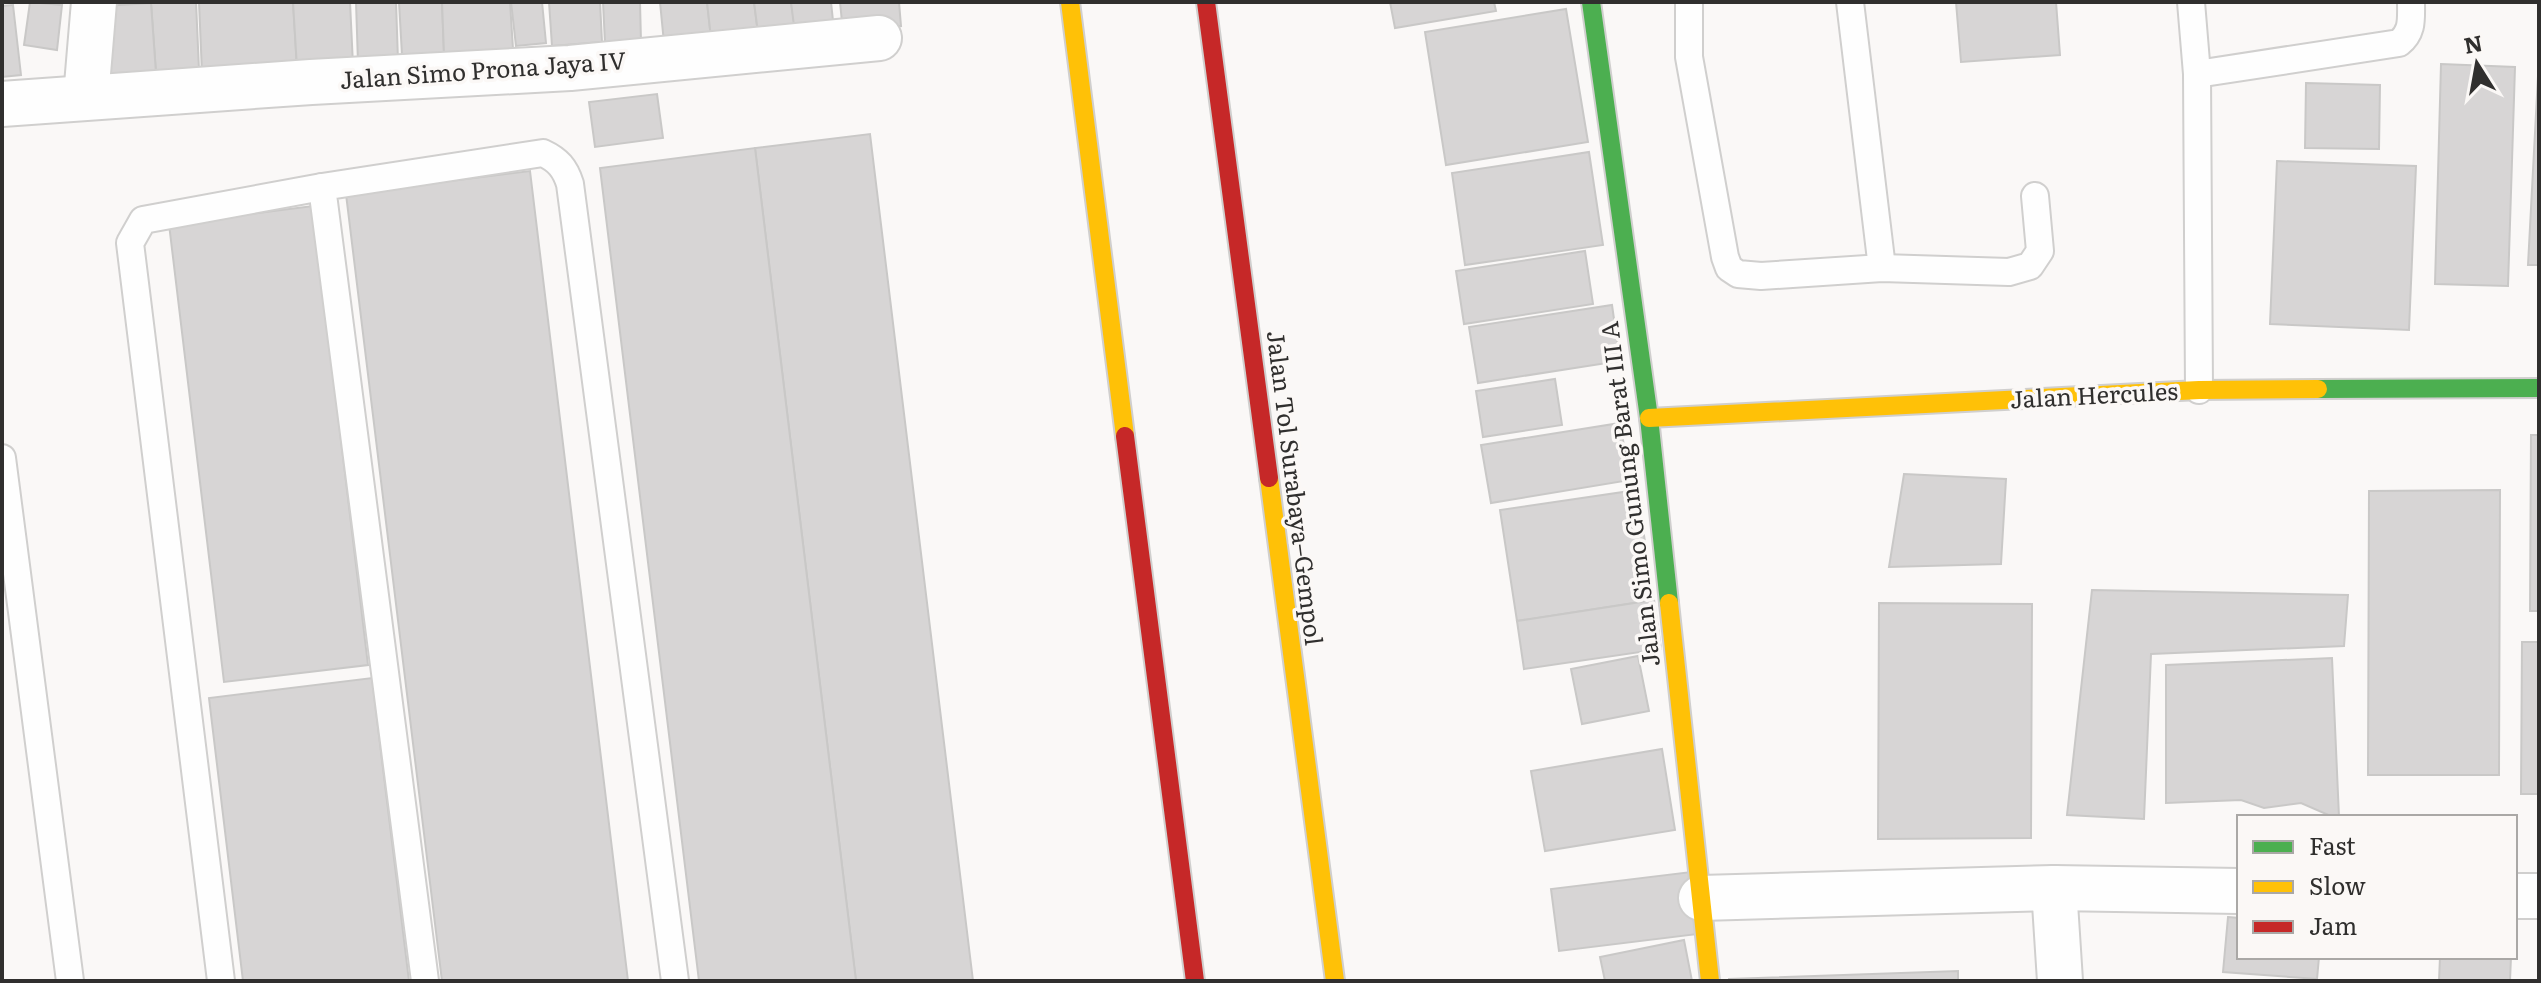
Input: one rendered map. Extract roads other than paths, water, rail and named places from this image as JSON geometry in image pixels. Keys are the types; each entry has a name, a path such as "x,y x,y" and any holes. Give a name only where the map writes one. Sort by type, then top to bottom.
{"main road":[{"path":"1070,2 1195,981"},
{"name":"Jalan Tol Surabaya–Gempol","path":"1206,2 1335,981"},
{"name":"Jalan Simo Gunung Barat III A","path":"1591,2 1649,418 1710,981"},
{"name":"Jalan Hercules","path":"1649,418 2199,390 2539,388"}],"street":[{"path":"86,97 94,2"},
{"name":"Jalan Simo Prona Jaya IV","path":"2,104 311,82 570,68 879,38"},
{"path":"2054,888 2060,981"},
{"path":"1701,898 2054,888 2237,891"},
{"path":"2517,896 2539,896"}],"lane":[{"path":"1689,2 1689,57 1725,257 1729,268 1738,274 1761,276 1882,268 2009,272 2030,266 2040,251 2035,196"},
{"path":"1850,2 1882,268"},
{"path":"2191,2 2197,74 2199,390"},
{"path":"2197,74 2399,43 2407,38 2411,27 2411,2"},
{"path":"221,981 130,243 143,220 322,187 543,153 554,158 565,170 570,184 675,981"},
{"path":"322,187 425,981"},
{"path":"2,458 70,981"}]}
